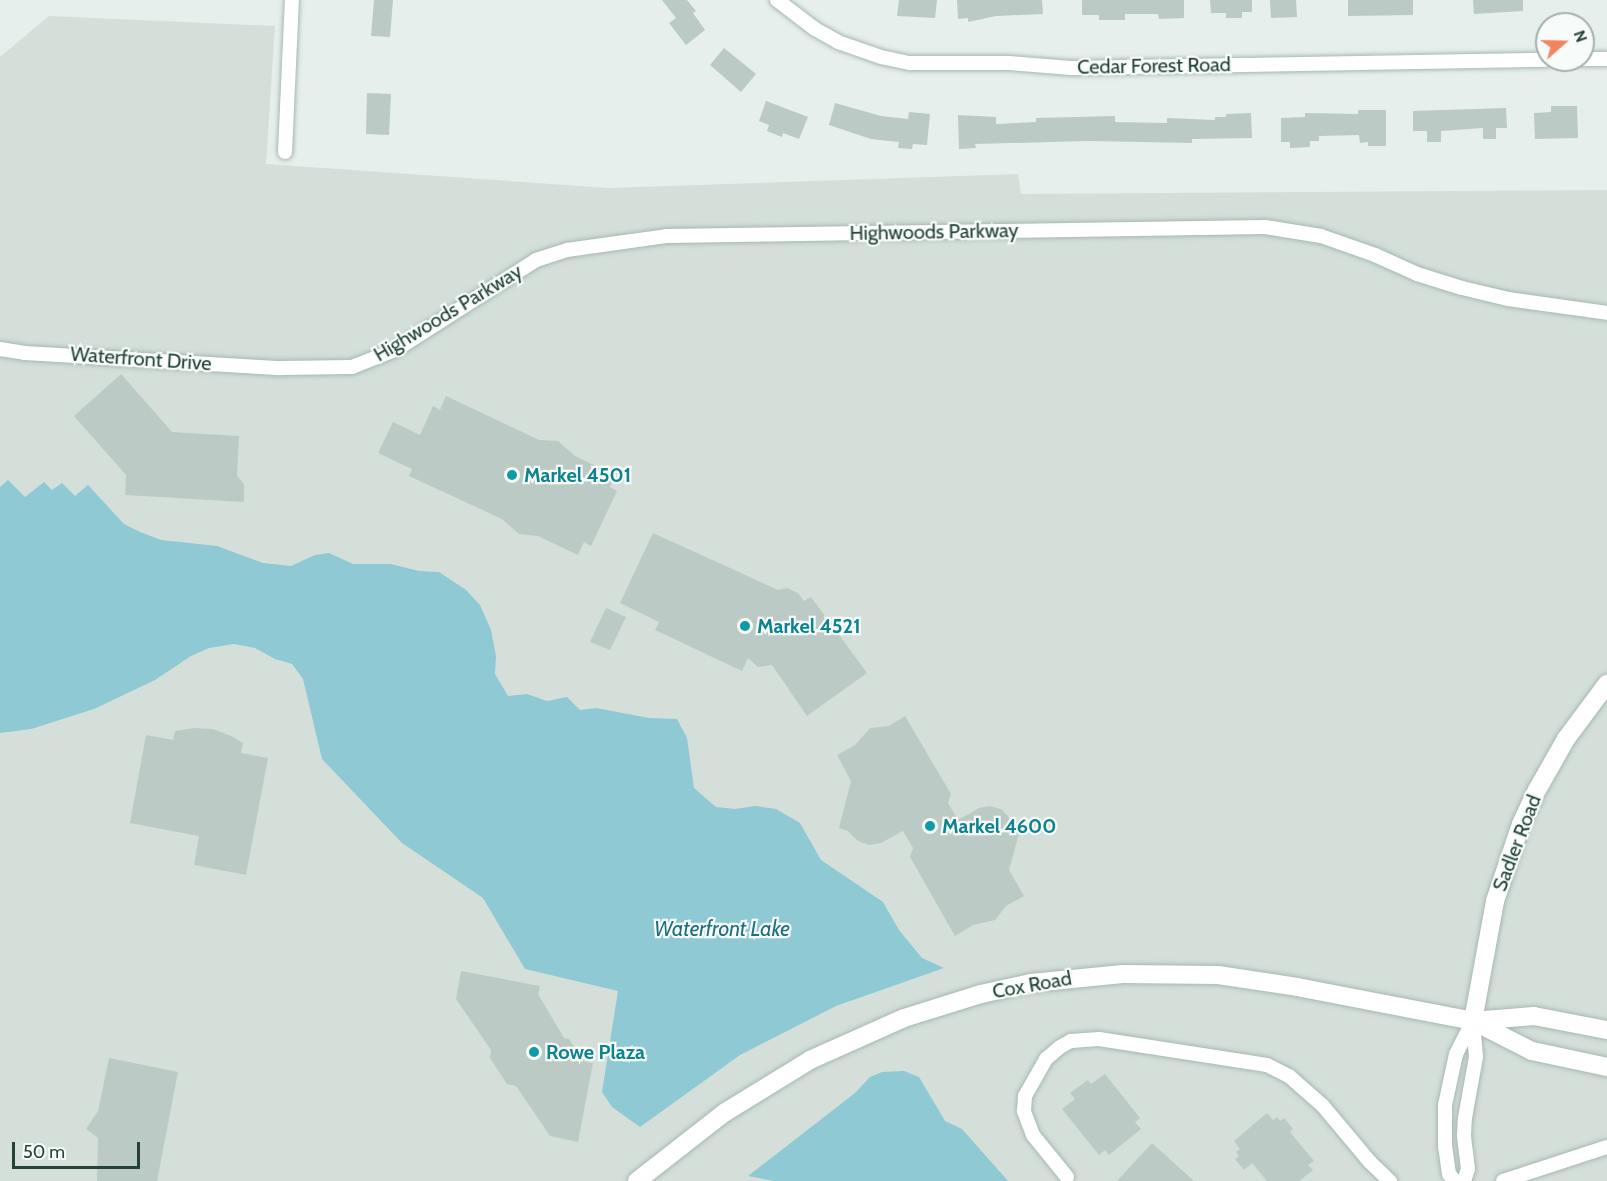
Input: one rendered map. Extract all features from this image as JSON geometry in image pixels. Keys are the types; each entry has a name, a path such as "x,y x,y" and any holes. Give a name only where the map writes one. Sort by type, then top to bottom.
{"main road":[{"name":"Sadler Road","path":"1473,1021 1495,901 1521,824 1537,790 1566,740 1607,684"},
{"name":"Cox Road","path":"637,1181 724,1113 810,1060 904,1018 981,994 1031,983 1122,974 1218,975 1297,987 1473,1021 1534,1016 1607,1030"},
{"name":"Cox Road","path":"1473,1021 1532,1051 1607,1067"}],"street":[{"path":"285,152 292,0"},
{"name":"Cedar Forest Road","path":"777,0 815,29 838,42 881,57 910,63 1009,63 1071,68 1535,60"},
{"name":"Highwoods Parkway","path":"281,368 352,367 378,359 536,260 567,250 666,236 1264,227 1321,236 1462,288 1508,298 1607,313"},
{"name":"Waterfront Drive","path":"0,349 25,353 281,368"},
{"path":"1455,1181 1449,1174 1444,1114 1456,1054 1473,1021"},
{"path":"1464,1181 1468,1169 1465,1118 1476,1057 1473,1021"},
{"path":"1067,1177 1033,1135 1024,1111 1025,1096 1046,1059 1060,1047 1071,1041 1099,1039 1267,1065 1289,1076 1323,1106 1370,1162 1390,1181"},
{"path":"1503,1181 1607,1147"}],"shaded area":[{"path":"49,16 275,26 266,164 609,188 1018,174 1021,194 1607,190 1607,1181 0,1181 0,57"}],"water":[{"name":"Waterfront Lake","path":"8,480 25,497 44,482 52,490 62,483 75,496 88,485 124,524 140,532 161,540 217,546 263,563 291,566 315,555 329,553 353,564 391,564 419,571 439,572 466,590 480,605 491,630 496,656 495,674 508,696 527,694 547,701 567,697 580,710 596,708 649,718 677,719 687,738 694,788 716,807 735,809 755,806 776,809 800,823 821,860 883,902 899,930 922,958 944,968 836,1006 740,1055 640,1127 612,1107 602,1092 618,991 525,969 483,898 402,843 322,759 303,679 292,664 275,659 255,648 234,644 209,648 191,656 155,680 94,709 31,729 0,733 0,487"},
{"path":"904,1071 919,1077 945,1121 962,1129 1008,1181 774,1181 748,1176 855,1093 870,1077 882,1072"}],"building":[{"path":"374,0 393,0 390,37 371,36"},
{"path":"662,0 687,0 696,11 693,13 705,30 686,45 669,23 676,18"},
{"path":"899,0 937,0 935,18 897,16"},
{"path":"957,0 1042,0 1043,14 996,16 968,22 968,18 958,19"},
{"path":"1082,0 1184,0 1184,18 1159,19 1158,14 1125,14 1125,20 1099,20 1099,15 1082,15"},
{"path":"1210,0 1252,0 1252,12 1242,12 1242,18 1226,18 1226,13 1211,13"},
{"path":"1270,0 1296,0 1297,17 1271,18"},
{"path":"1348,0 1413,0 1413,15 1348,16"},
{"path":"1473,0 1523,0 1523,11 1474,14"},
{"path":"724,48 756,74 741,92 710,65"},
{"path":"367,93 391,94 389,135 366,134"},
{"path":"766,101 808,117 799,139 783,133 782,137 767,131 769,125 759,121"},
{"path":"835,103 881,116 908,119 909,112 930,114 927,145 913,144 912,149 898,148 899,142 871,139 829,125"},
{"path":"1551,106 1577,106 1578,138 1535,139 1534,113 1551,112"},
{"path":"1506,108 1507,128 1496,128 1496,139 1483,139 1483,128 1441,131 1441,142 1427,142 1427,131 1413,131 1413,111"},
{"path":"1358,110 1386,110 1386,146 1368,146 1368,142 1360,143 1359,135 1319,136 1319,141 1310,141 1310,147 1290,148 1290,142 1281,142 1281,118 1305,117 1305,113 1358,114"},
{"path":"1251,113 1252,138 1192,139 1192,143 1088,141 975,144 976,148 959,149 958,115 996,117 996,124 1036,122 1036,118 1115,116 1115,122 1167,123 1167,118 1215,120 1215,117 1226,117 1226,114"},
{"path":"121,374 172,432 239,436 237,476 244,484 244,502 125,495 126,475 74,416"},
{"name":"Markel 4501","path":"446,396 539,440 558,441 575,456 615,475 610,487 617,491 591,546 584,542 578,555 538,536 519,534 502,519 409,476 412,469 378,453 393,422 420,435 433,406 440,410"},
{"name":"Markel 4521","path":"653,533 778,590 787,588 798,593 804,601 811,597 867,673 807,716 772,665 758,667 748,658 742,671 655,630 659,622 620,603"},
{"path":"606,608 626,617 610,650 590,642"},
{"name":"Markel 4600","path":"905,716 951,794 948,803 958,820 979,808 990,806 1001,809 1012,820 1022,823 1009,870 1024,896 1006,906 995,920 973,925 955,936 910,857 913,848 903,831 881,843 869,845 858,841 848,831 839,828 851,781 837,755 855,745 870,728 889,726"},
{"path":"194,728 213,729 231,736 243,743 241,753 268,758 246,875 194,865 199,836 130,823 146,735 173,740 175,731"},
{"name":"Rowe Plaza","path":"461,971 540,986 538,994 564,1038 569,1039 585,1062 593,1063 578,1142 550,1136 516,1086 507,1084 490,1058 491,1050 456,999"},
{"path":"109,1058 178,1072 157,1181 97,1181 98,1138 86,1129 98,1111"},
{"path":"1105,1074 1140,1118 1135,1122 1141,1129 1109,1155 1105,1150 1099,1155 1062,1109 1075,1099 1070,1093 1088,1080 1091,1084"},
{"path":"1267,1113 1273,1120 1277,1117 1280,1121 1284,1118 1293,1129 1290,1132 1314,1161 1308,1165 1313,1170 1299,1181 1267,1181 1252,1163 1244,1170 1235,1159 1239,1156 1236,1152 1240,1149 1234,1141"},
{"path":"1152,1143 1194,1181 1117,1181"}],"place":[{"name":"Markel 4501","path":"512,475"},
{"name":"Markel 4521","path":"745,626"},
{"name":"Markel 4600","path":"930,826"},
{"name":"Rowe Plaza","path":"534,1052"}]}
